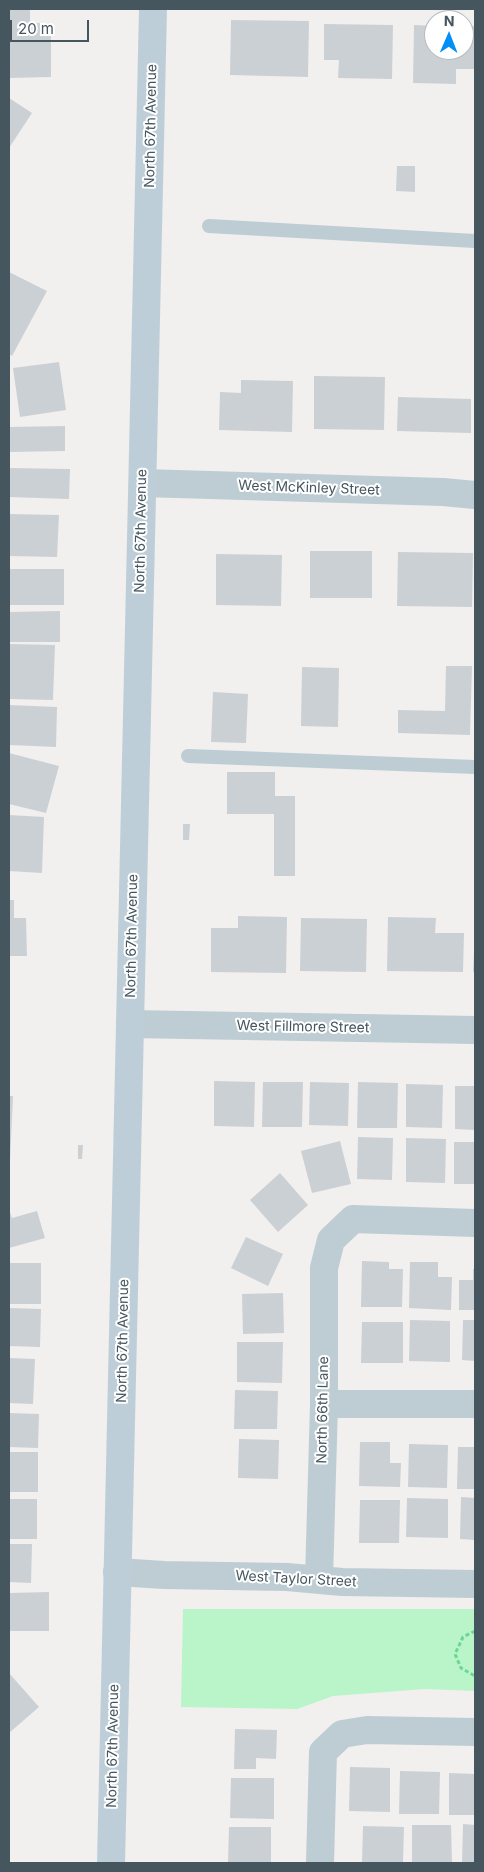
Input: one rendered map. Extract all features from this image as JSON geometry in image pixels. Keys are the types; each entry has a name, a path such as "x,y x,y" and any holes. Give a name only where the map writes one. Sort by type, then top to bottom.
{"main road":[{"name":"North 67th Avenue","path":"111,1863 154,9"}],"street":[{"name":"West McKinley Street","path":"143,483 443,492 475,495"},
{"name":"West Fillmore Street","path":"130,1024 475,1030"},
{"name":"North 66th Lane","path":"319,1580 324,1404 324,1268 331,1240 353,1219 475,1223"},
{"path":"324,1404 475,1404"},
{"name":"West Taylor Street","path":"118,1572 164,1575 287,1577 342,1582 475,1584"},
{"path":"320,1863 324,1752 342,1734 367,1730 475,1732"}],"lane":[{"path":"209,226 475,241"},
{"path":"188,756 475,767"}],"path":[{"path":"475,1631 464,1637 455,1654 461,1668 475,1676"}],"green space":[{"path":"183,1609 475,1609 475,1691 425,1689 333,1696 297,1709 181,1707"}],"building":[{"path":"9,9 30,9 30,23 51,23 51,77 9,78"},
{"path":"231,20 309,21 308,77 230,75"},
{"path":"324,24 393,25 392,79 338,78 339,60 324,60"},
{"path":"414,25 424,26 424,60 474,60 475,26 475,69 456,69 456,84 413,83"},
{"path":"9,98 32,113 9,148"},
{"path":"397,166 415,166 415,192 396,191"},
{"path":"9,272 47,291 12,356 9,354"},
{"path":"59,362 66,410 20,417 13,368"},
{"path":"314,376 385,377 384,430 314,429"},
{"path":"241,380 293,381 292,432 219,430 220,392 241,393"},
{"path":"398,397 471,399 471,433 397,431"},
{"path":"65,426 65,451 9,452 9,427"},
{"path":"9,468 70,469 69,499 9,497"},
{"path":"9,514 59,515 57,557 9,556"},
{"path":"310,551 372,551 372,598 310,598"},
{"path":"398,552 473,553 472,607 397,606"},
{"path":"216,554 282,555 281,606 216,605"},
{"path":"9,569 64,569 64,605 9,605"},
{"path":"60,611 60,642 9,642 9,612"},
{"path":"9,644 55,645 53,700 9,699"},
{"path":"446,666 472,666 470,735 398,733 398,710 445,711"},
{"path":"302,667 339,668 338,727 301,726"},
{"path":"213,692 248,694 246,743 211,742"},
{"path":"9,705 57,707 56,747 9,745"},
{"path":"9,753 59,766 46,813 9,804"},
{"path":"227,772 275,772 275,796 295,796 295,876 274,876 274,814 227,814"},
{"path":"9,815 44,817 42,873 9,871"},
{"path":"183,824 190,824 189,840 183,840"},
{"path":"9,900 14,900 14,918 26,918 27,956 9,956"},
{"path":"238,916 287,917 286,973 211,972 211,928 238,928"},
{"path":"388,917 436,918 435,933 464,933 463,972 387,971"},
{"path":"301,918 367,919 366,972 300,971"},
{"path":"474,952 475,972 473,972"},
{"path":"214,1081 255,1082 254,1127 214,1126"},
{"path":"263,1082 303,1082 302,1127 262,1127"},
{"path":"310,1082 349,1083 348,1126 309,1125"},
{"path":"358,1082 398,1083 397,1128 357,1128"},
{"path":"406,1084 443,1085 442,1128 406,1127"},
{"path":"455,1086 475,1086 475,1130 455,1129"},
{"path":"9,1096 13,1096 10,1162 9,1162"},
{"path":"358,1137 393,1138 392,1180 357,1179"},
{"path":"406,1138 446,1139 445,1183 406,1182"},
{"path":"340,1141 351,1184 312,1193 301,1151"},
{"path":"454,1142 475,1142 475,1184 454,1184"},
{"path":"78,1145 83,1145 82,1159 78,1159"},
{"path":"280,1173 308,1205 278,1232 250,1200"},
{"path":"9,1209 12,1218 37,1211 45,1238 9,1248"},
{"path":"246,1237 283,1254 268,1286 231,1268"},
{"path":"362,1261 389,1262 389,1269 403,1269 402,1307 361,1307"},
{"path":"410,1262 438,1262 438,1277 452,1277 451,1310 409,1308"},
{"path":"9,1263 41,1263 41,1304 9,1304"},
{"path":"473,1269 475,1269 475,1310 459,1310 459,1280 473,1280"},
{"path":"283,1293 284,1333 243,1334 242,1294"},
{"path":"9,1308 41,1309 40,1347 9,1346"},
{"path":"410,1320 450,1321 450,1362 409,1361"},
{"path":"463,1320 475,1320 475,1361 462,1360"},
{"path":"362,1322 403,1322 403,1363 361,1363"},
{"path":"237,1342 283,1342 282,1383 237,1382"},
{"path":"9,1358 35,1359 33,1404 9,1403"},
{"path":"235,1390 278,1391 277,1429 234,1429"},
{"path":"9,1413 39,1414 38,1448 9,1447"},
{"path":"239,1439 279,1440 278,1479 238,1478"},
{"path":"360,1442 390,1442 390,1463 401,1463 400,1487 359,1486"},
{"path":"409,1444 448,1445 447,1488 408,1487"},
{"path":"458,1447 475,1447 475,1489 457,1489"},
{"path":"9,1452 38,1452 38,1492 9,1492"},
{"path":"461,1497 475,1498 475,1540 460,1539"},
{"path":"407,1498 448,1499 448,1538 406,1537"},
{"path":"9,1499 37,1499 37,1539 9,1539"},
{"path":"360,1500 400,1500 399,1543 359,1543"},
{"path":"9,1544 32,1544 31,1583 9,1582"},
{"path":"49,1592 49,1631 9,1631 9,1593"},
{"path":"9,1673 39,1707 9,1733"},
{"path":"235,1729 277,1730 276,1759 256,1758 256,1769 234,1769"},
{"path":"350,1767 390,1768 390,1812 349,1811"},
{"path":"400,1771 440,1772 439,1814 399,1814"},
{"path":"449,1773 475,1774 475,1815 449,1815"},
{"path":"231,1778 274,1778 274,1819 230,1818"},
{"path":"463,1824 475,1825 475,1863 462,1863"},
{"path":"412,1825 451,1825 452,1863 412,1863"},
{"path":"363,1826 404,1827 403,1863 362,1863"},
{"path":"229,1827 271,1827 271,1863 228,1863"}]}
